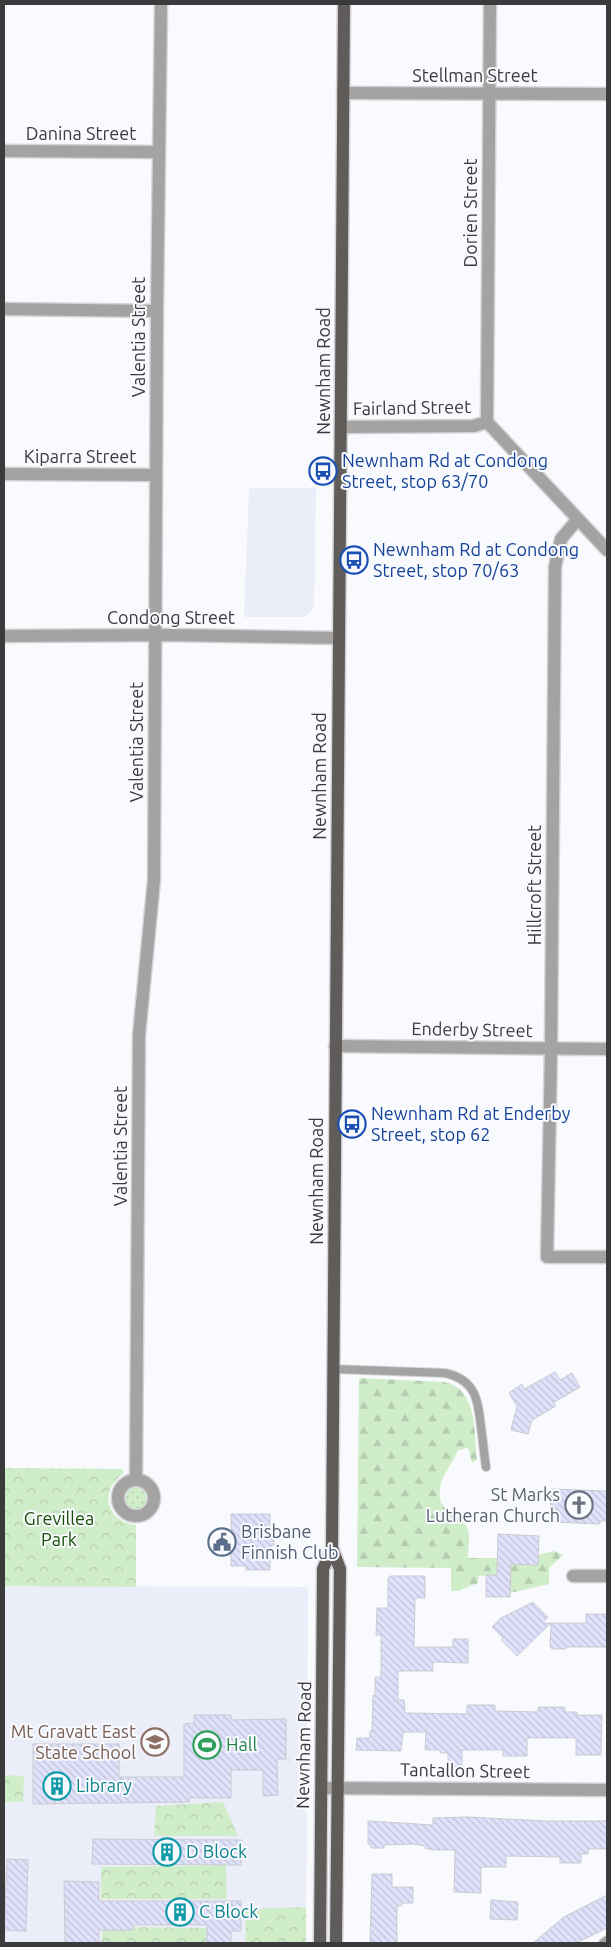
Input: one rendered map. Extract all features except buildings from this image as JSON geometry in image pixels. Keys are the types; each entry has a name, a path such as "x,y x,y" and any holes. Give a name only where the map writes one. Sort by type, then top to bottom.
{"main road":[{"name":"Newnham Road","path":"336,1943 340,1569 332,1548 344,4"},
{"name":"Newnham Road","path":"320,1943 323,1569 332,1548"}],"street":[{"name":"Valentia Street","path":"136,1479 139,1035 154,880 158,152 161,4"},
{"name":"Dorien Street","path":"487,422 490,4"},
{"name":"Stellman Street","path":"343,93 607,94"},
{"name":"Danina Street","path":"4,150 158,152"},
{"path":"4,310 157,310"},
{"name":"Fairland Street","path":"342,427 474,426 487,422 607,550"},
{"name":"Kiparra Street","path":"4,474 156,475"},
{"name":"Hillcroft Street","path":"577,520 561,539 555,567 551,1049 547,1257 607,1257"},
{"name":"Condong Street","path":"4,636 155,635 338,638"},
{"name":"Enderby Street","path":"335,1046 607,1049"},
{"path":"573,1576 607,1576"},
{"name":"Tantallon Street","path":"322,1788 607,1790"}],"lane":[{"path":"333,1369 445,1374 462,1380 469,1386 477,1398 486,1467"},
{"path":"603,1943 607,1940"}],"shaded area":[{"path":"249,488 316,488 314,608 305,617 244,617"},
{"name":"Mt Gravatt East State School","path":"4,1586 308,1587 306,1943 4,1943"}],"green space":[{"path":"359,1378 444,1382 455,1386 463,1393 469,1402 472,1413 477,1460 472,1463 468,1448 458,1450 441,1483 441,1502 444,1507 467,1527 469,1538 468,1558 497,1558 497,1563 537,1565 538,1555 554,1551 563,1555 549,1568 549,1584 510,1593 510,1575 478,1576 478,1583 458,1591 451,1591 451,1568 357,1567"},
{"name":"Grevillea Park","path":"4,1468 123,1469 123,1474 115,1481 108,1497 109,1505 118,1518 126,1523 136,1525 136,1587 4,1586"},
{"path":"136,1487 144,1490 147,1498 144,1506 136,1509 128,1506 125,1498 128,1490"},
{"path":"4,1775 24,1776 23,1802 4,1802"},
{"path":"223,1802 238,1836 154,1836 156,1806"},
{"path":"226,1865 227,1899 101,1899 101,1867"},
{"path":"306,1907 306,1943 246,1943 245,1909"},
{"path":"102,1927 207,1928 206,1943 102,1943"}],"place":[{"name":"Newnham Rd at Condong Street, stop 63/70","path":"323,471"},
{"name":"Newnham Rd at Condong Street, stop 70/63","path":"354,560"},
{"name":"Newnham Rd at Enderby Street, stop 62","path":"352,1124"},
{"name":"St Marks Lutheran Church","path":"579,1505"},
{"name":"Brisbane Finnish Club","path":"222,1542"},
{"name":"Mt Gravatt East State School","path":"155,1742"},
{"name":"Hall","path":"207,1745"},
{"name":"Library","path":"57,1786"},
{"name":"D Block","path":"167,1852"},
{"name":"C Block","path":"180,1912"}]}
